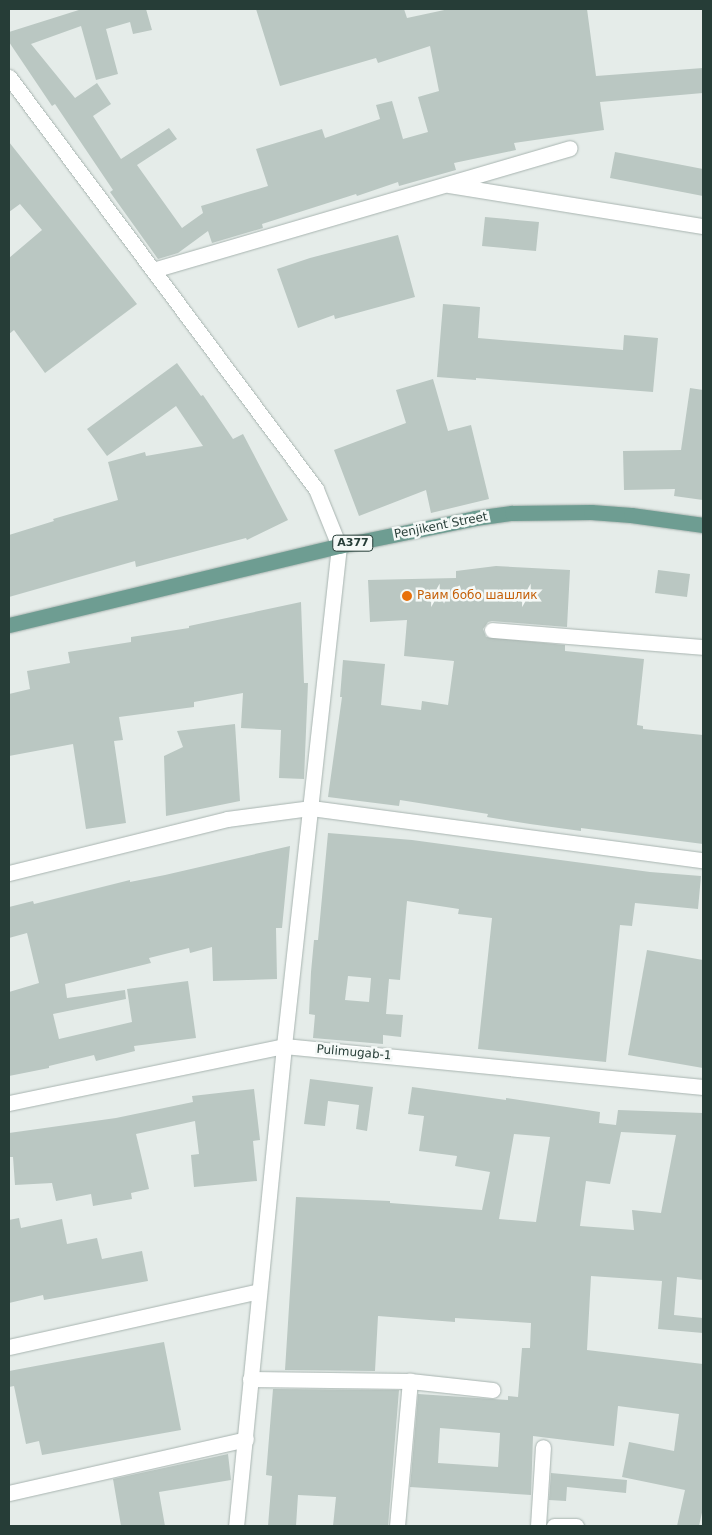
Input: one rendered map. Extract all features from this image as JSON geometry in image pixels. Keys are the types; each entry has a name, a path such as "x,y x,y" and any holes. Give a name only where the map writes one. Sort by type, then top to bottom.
{"main road":[{"name":"Penjikent Street","path":"9,625 339,546 475,518 512,513 599,513 703,525"}],"street":[{"path":"9,77 316,489 339,546 284,1046 236,1526"},
{"path":"153,270 568,148"},
{"path":"445,184 703,226"},
{"path":"492,630 703,647"},
{"path":"9,873 227,819 311,808 703,860"},
{"name":"Pulimugab-1","path":"9,1103 284,1046 703,1087"},
{"path":"9,1348 259,1291"},
{"path":"250,1379 410,1381 493,1390"},
{"path":"397,1526 410,1381"},
{"path":"9,1493 246,1440"},
{"path":"538,1526 543,1447"},
{"path":"554,1526 576,1526"}],"building":[{"path":"82,9 146,9 152,30 133,34 130,22 106,29 118,74 96,80 81,26 31,44 75,98 97,83 111,104 93,116 121,159 169,128 177,139 137,165 182,228 203,213 201,206 268,186 256,149 322,129 325,138 380,119 376,105 392,101 403,139 428,132 418,97 439,91 430,46 378,63 376,58 280,86 256,9 404,9 407,18 449,9 587,9 596,76 703,68 703,93 600,102 604,130 514,143 516,150 454,163 456,170 399,186 398,182 357,196 356,194 262,224 263,228 212,243 208,231 178,253 158,259 110,192 113,190 55,104 52,106 9,42 9,32"},
{"path":"9,142 137,304 45,373 14,330 9,334 9,258 42,230 20,204 9,212"},
{"path":"615,152 703,169 703,196 610,178"},
{"path":"485,217 539,222 536,251 482,246"},
{"path":"398,235 415,297 335,319 334,315 298,328 277,269 310,258"},
{"path":"443,304 480,307 478,338 623,350 624,335 658,338 653,392 476,378 476,380 437,377"},
{"path":"177,363 201,396 203,395 233,439 243,434 288,520 247,540 246,538 136,567 135,561 9,597 9,535 54,521 53,519 118,500 108,462 145,452 146,456 203,446 176,406 107,456 87,429"},
{"path":"433,379 448,431 471,425 489,499 431,513 426,490 359,516 334,450 406,423 396,390"},
{"path":"690,388 703,390 703,500 674,496 675,489 624,490 623,451 681,450"},
{"path":"496,566 570,570 567,627 492,621 488,622 483,629 486,637 565,645 565,651 644,659 637,725 643,726 643,729 703,735 703,844 581,828 581,831 530,824 487,817 488,814 400,800 399,806 328,797 342,697 340,697 343,660 385,664 381,705 421,710 422,701 448,705 454,661 404,656 407,620 370,622 368,580 456,578 456,571"},
{"path":"658,570 690,574 687,597 655,593"},
{"path":"301,602 304,683 308,683 304,779 279,778 281,730 241,728 243,693 194,702 194,707 119,717 123,740 114,741 126,823 86,829 73,744 9,756 9,694 30,689 27,671 70,663 68,652 131,642 131,637 189,628 189,626"},
{"path":"235,724 240,801 166,816 164,756 183,747 177,731"},
{"path":"328,833 412,840 650,872 701,876 698,909 635,903 632,926 620,925 606,1062 478,1049 492,918 458,914 459,909 407,901 400,980 389,979 386,1014 403,1015 401,1037 383,1035 383,1044 313,1038 315,1015 309,1014 311,972 314,940 318,940","holes":["348,976 371,978 369,1002 345,1000"]},
{"path":"290,846 282,928 276,928 277,979 213,981 212,947 190,953 189,948 149,958 151,963 65,984 67,998 125,990 126,999 53,1014 59,1039 132,1022 127,989 188,981 196,1038 134,1046 135,1051 96,1061 94,1055 49,1066 49,1068 9,1076 9,992 39,983 27,933 9,938 9,907 33,901 34,904 130,880 130,882 165,875"},
{"path":"647,950 703,960 703,1068 628,1055"},
{"path":"310,1079 373,1087 367,1131 356,1129 359,1105 328,1101 325,1126 304,1124"},
{"path":"412,1087 600,1112 599,1123 616,1125 618,1110 703,1113 703,1280 677,1277 674,1315 703,1318 703,1333 658,1329 662,1281 591,1276 587,1350 703,1364 703,1508 699,1526 677,1526 685,1490 622,1477 629,1442 674,1451 679,1414 618,1406 614,1446 533,1436 531,1495 410,1487 418,1394 508,1400 508,1396 518,1397 522,1348 530,1348 531,1323 455,1318 455,1322 378,1316 375,1371 285,1370 296,1197 390,1201 390,1203 482,1210 490,1172 455,1166 457,1156 419,1151 424,1116 408,1114","holes":["621,1132 676,1135 661,1213 632,1210 634,1230 580,1226 586,1181 610,1184","514,1134 550,1137 536,1222 499,1219","440,1428 500,1433 498,1467 438,1463"]},
{"path":"254,1089 260,1140 253,1141 257,1181 194,1187 191,1155 199,1154 195,1121 136,1134 149,1189 131,1193 132,1199 93,1206 91,1194 56,1201 52,1183 15,1185 13,1157 9,1157 9,1133 116,1118 193,1102 192,1096"},
{"path":"19,1218 21,1228 62,1219 67,1244 97,1238 102,1259 142,1251 148,1281 44,1300 43,1295 9,1303 9,1220"},
{"path":"164,1342 181,1430 42,1455 39,1441 26,1444 14,1386 9,1387 9,1371"},
{"path":"273,1389 399,1390 388,1526 333,1526 336,1497 298,1495 296,1526 268,1526 272,1476 266,1475"},
{"path":"228,1454 231,1480 159,1492 165,1526 121,1526 113,1479"},
{"path":"551,1473 627,1480 626,1493 567,1487 566,1501 549,1500"}],"place":[{"name":"Раим бобо шашлик","path":"407,596"}]}
